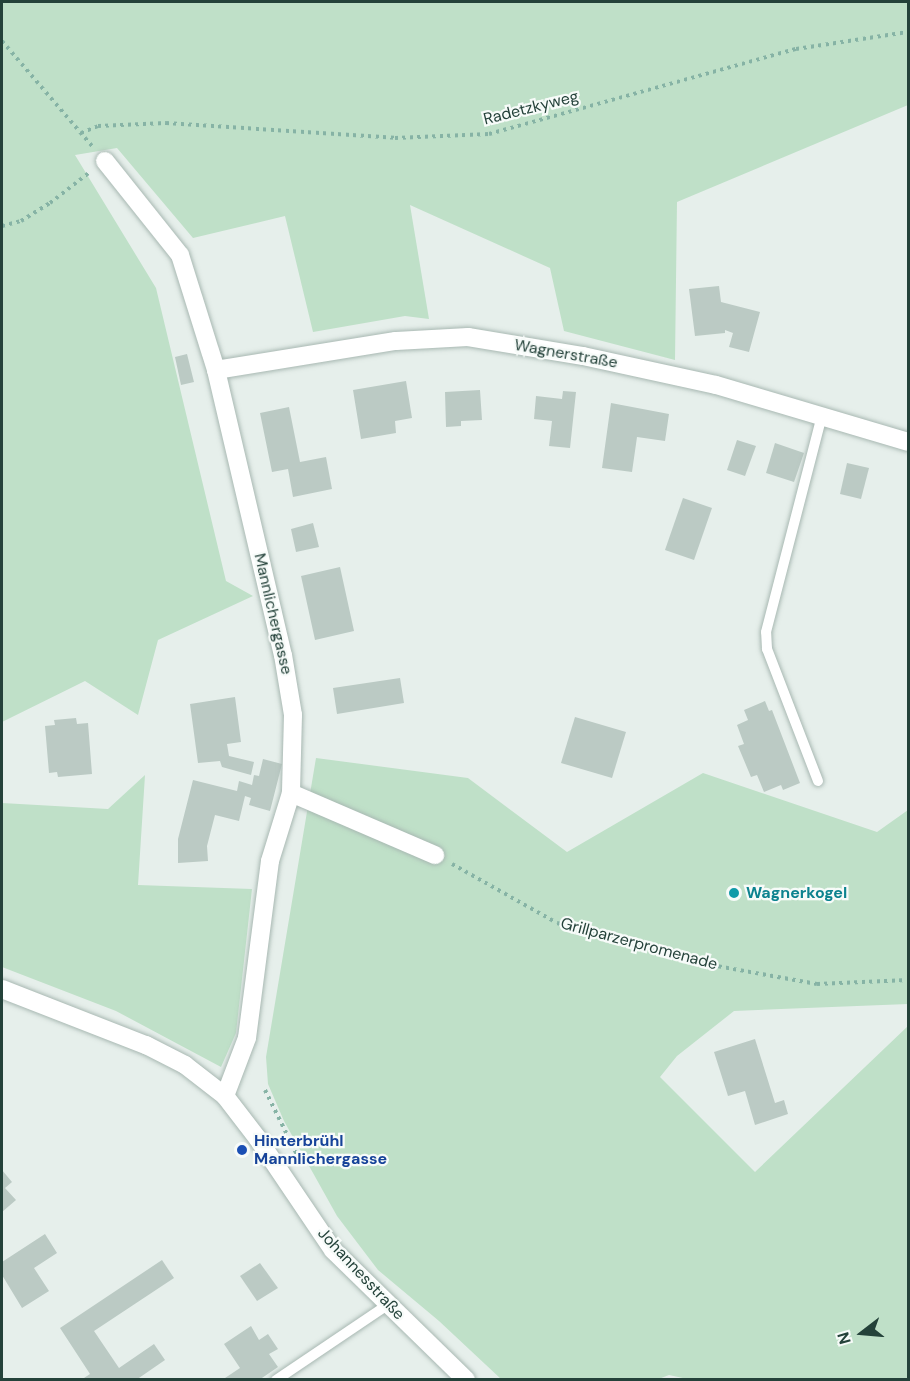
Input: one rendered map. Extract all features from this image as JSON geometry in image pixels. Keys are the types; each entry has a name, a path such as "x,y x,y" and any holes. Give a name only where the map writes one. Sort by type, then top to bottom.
{"street":[{"name":"Mannlichergasse","path":"105,160 180,255 216,370 283,655 293,715 291,793 270,861 246,1038 225,1096"},
{"name":"Wagnerstraße","path":"216,370 396,341 468,337 583,356 716,385 909,442"},
{"path":"291,793 435,855"},
{"name":"Johannesstraße","path":"2,989 147,1045 185,1065 225,1096 258,1139 333,1250 466,1380"}],"lane":[{"path":"818,781 767,649 766,632 822,416"},
{"path":"276,1380 387,1305"}],"path":[{"name":"Radetzkyweg","path":"81,133 98,126 166,123 395,138 489,134 796,49 909,32"},
{"path":"2,43 105,160 50,203 21,221 2,226"},
{"name":"Grillparzerpromenade","path":"435,855 557,923 689,961 816,984 909,980"},
{"path":"265,1090 307,1173"}],"green space":[{"path":"2,2 908,2 908,105 677,202 675,360 564,331 550,268 410,205 429,319 405,316 313,332 285,216 193,238 117,148 75,155 156,288 226,581 253,596 158,640 138,715 85,681 2,722"},
{"path":"316,758 468,778 567,852 703,773 877,832 908,810 908,1004 734,1011 677,1056 660,1077 755,1172 908,1026 908,1379 692,1380 669,1375 656,1380 501,1379 439,1321 378,1270 337,1216 284,1121 268,1084 266,1057"},
{"path":"145,775 138,885 252,889 236,1033 221,1067 116,1011 2,967 2,803 108,809"}],"building":[{"path":"719,286 721,302 760,312 749,352 729,347 733,333 725,330 725,333 695,336 689,289"},
{"path":"187,354 194,382 181,385 175,357"},
{"path":"406,381 412,418 395,421 396,433 361,439 353,390"},
{"path":"480,390 482,420 461,421 461,426 446,427 445,392"},
{"path":"563,391 576,392 570,448 549,446 552,421 534,419 536,396 562,399"},
{"path":"611,403 669,414 665,441 637,437 632,472 602,468"},
{"path":"289,407 300,462 326,457 332,489 293,497 288,469 272,472 260,413"},
{"path":"737,440 756,446 745,476 727,470"},
{"path":"775,443 804,453 794,482 766,473"},
{"path":"847,463 869,468 861,499 840,494"},
{"path":"683,498 712,508 694,560 665,550"},
{"path":"313,523 319,547 296,552 291,529"},
{"path":"340,567 354,631 315,640 301,576"},
{"path":"400,678 404,703 337,714 333,688"},
{"path":"235,697 241,742 227,744 229,756 254,762 251,775 222,767 220,761 198,763 190,704"},
{"path":"765,701 769,711 772,710 800,783 783,790 781,785 764,792 757,775 751,777 738,746 744,744 737,725 748,720 744,710"},
{"path":"575,717 626,732 612,778 561,763"},
{"path":"76,718 77,724 88,723 92,774 58,777 57,772 49,773 45,726 55,725 54,720"},
{"path":"263,759 282,764 270,811 249,805 251,798 245,796 239,821 215,815 207,846 208,861 178,863 178,839 193,780 237,791 239,781 252,785 254,775 259,776"},
{"path":"755,1039 775,1103 784,1100 788,1114 755,1125 745,1091 728,1096 714,1052"},
{"path":"2,1170 12,1182 5,1188 16,1200 2,1212"},
{"path":"45,1234 57,1253 34,1268 49,1291 22,1308 2,1275 2,1262"},
{"path":"162,1260 174,1278 94,1331 119,1368 154,1344 165,1360 136,1380 81,1380 90,1374 60,1328"},
{"path":"260,1263 278,1288 257,1301 240,1276"},
{"path":"251,1326 259,1340 268,1334 278,1349 269,1354 278,1367 259,1380 222,1380 240,1368 224,1344"}],"place":[{"name":"Wagnerkogel","path":"734,893"},
{"name":"Hinterbrühl Mannlichergasse","path":"242,1150"}]}
